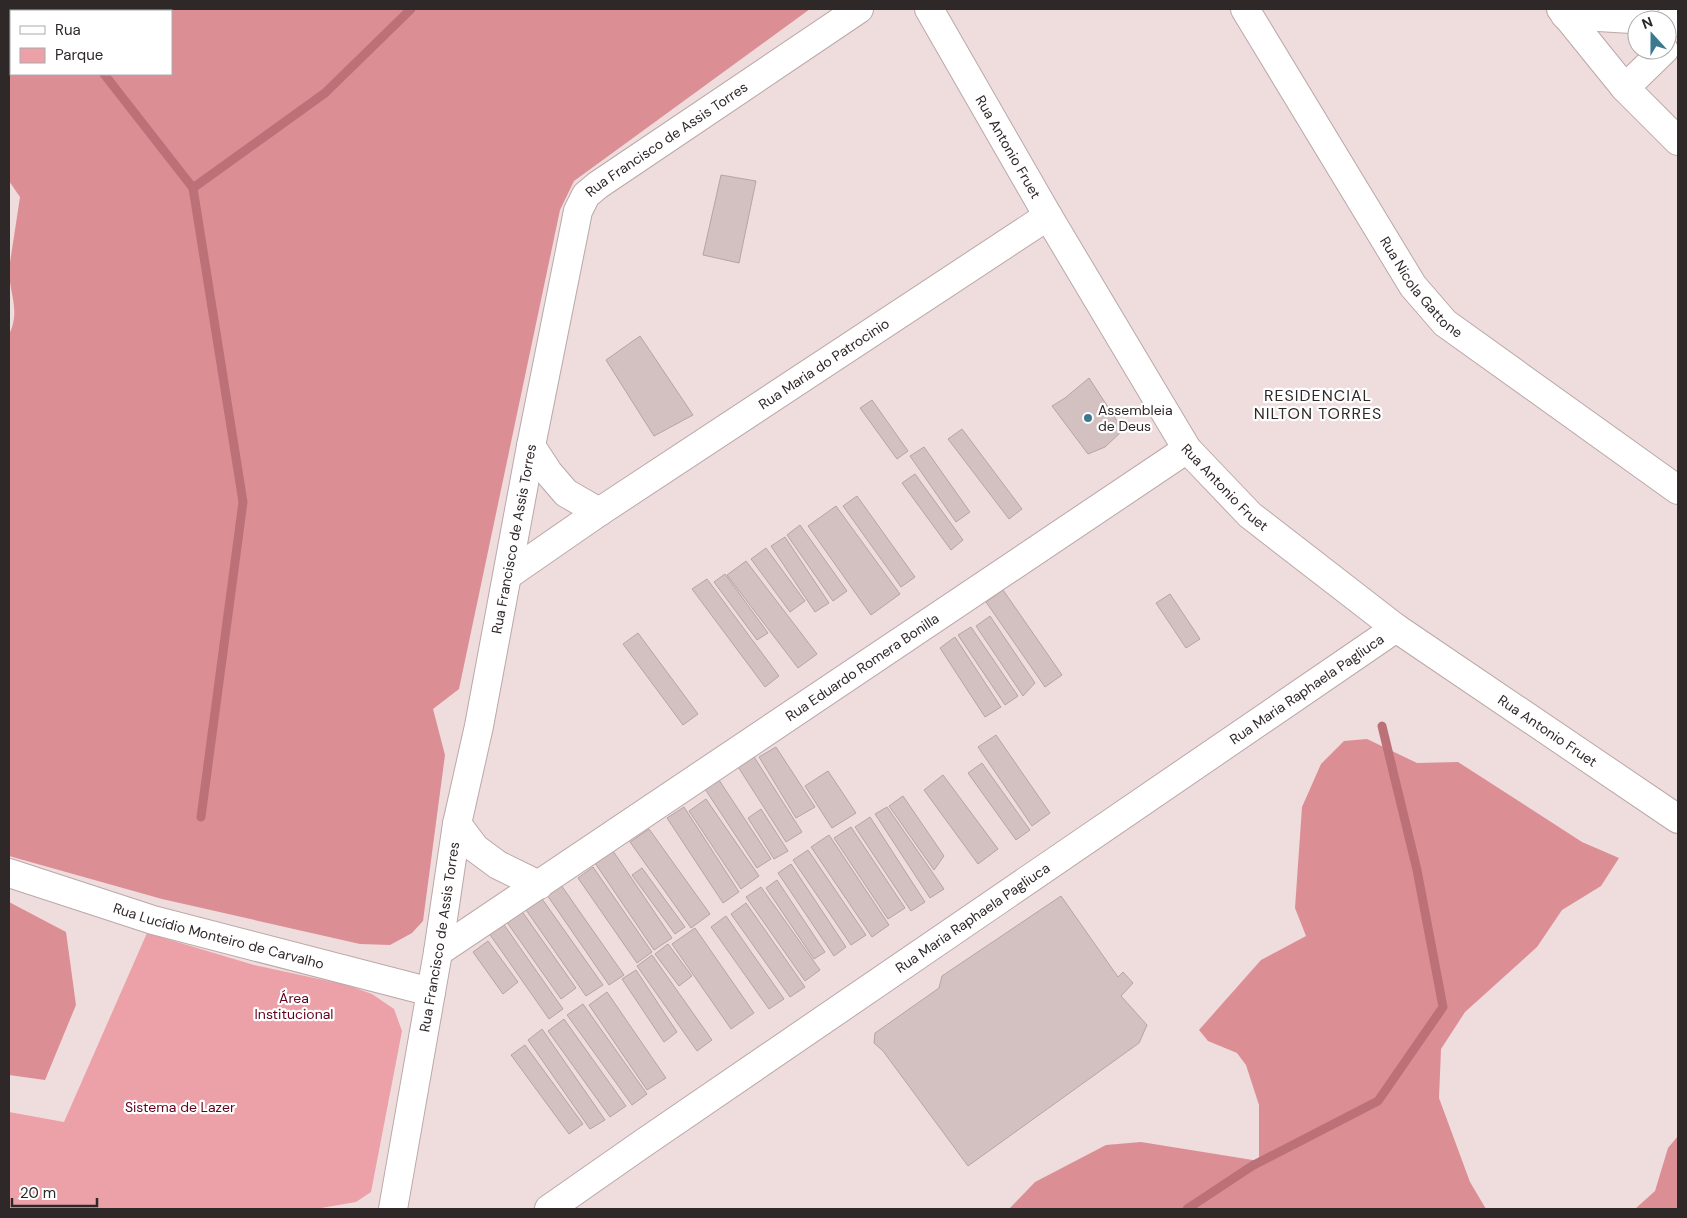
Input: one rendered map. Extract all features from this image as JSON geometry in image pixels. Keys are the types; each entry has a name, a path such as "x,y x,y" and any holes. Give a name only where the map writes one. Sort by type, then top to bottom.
{"street":[{"name":"Rua Francisco de Assis Torres","path":"393,1209 438,952 457,824 479,726 531,446 578,211 586,196 598,185 859,9"},
{"name":"Rua Antonio Fruet","path":"929,9 1048,216 1188,449 1250,515 1396,628 1678,819"},
{"name":"Rua Nicola Gattone","path":"1245,9 1413,286 1445,323 1678,490"},
{"path":"1563,12 1627,18"},
{"path":"1563,12 1625,88 1678,142"},
{"path":"1625,88 1654,60"},
{"name":"Rua Maria do Patrocinio","path":"508,575 599,512 1048,216"},
{"path":"531,446 548,472 566,493 599,512"},
{"name":"Rua Eduardo Romera Bonilla","path":"438,952 1188,449"},
{"name":"Rua Maria Raphaela Pagliuca","path":"549,1209 1396,628"},
{"path":"457,824 475,848 498,865 539,885"},
{"name":"Rua Lucídio Monteiro de Carvalho","path":"9,873 153,920 431,992"}],"green space":[{"name":"Sistema de Lazer","path":"147,933 254,965 347,985 372,994 394,1009 402,1031 371,1192 356,1202 321,1208 9,1208 9,1112 64,1122"}],"shaded area":[{"path":"9,9 810,9 574,181 560,210 459,689 433,709 445,755 423,921 412,933 390,945 360,944 162,899 9,856 9,335 14,318 14,302 9,269 20,197 9,181"},
{"path":"1367,739 1417,763 1458,762 1582,842 1619,858 1601,886 1562,910 1537,947 1465,1012 1441,1049 1439,1098 1470,1182 1486,1209 1009,1209 1035,1182 1106,1145 1141,1142 1259,1161 1259,1105 1246,1065 1237,1053 1208,1041 1199,1030 1261,960 1306,936 1295,908 1302,807 1321,764 1344,741"},
{"path":"9,902 66,932 76,1005 45,1080 9,1075"},
{"path":"1678,1136 1678,1209 1635,1209 1655,1191 1668,1148"}],"building":[{"path":"721,175 756,181 739,263 703,255"},
{"path":"640,336 693,415 654,436 606,360"},
{"name":"Assembleia de Deus","path":"1089,378 1123,430 1105,447 1088,454 1052,406"},
{"path":"872,400 908,451 897,459 860,408"},
{"path":"962,429 1022,509 1009,519 948,439"},
{"path":"924,447 970,512 956,522 910,456"},
{"path":"915,474 963,540 951,550 902,483"},
{"path":"857,496 915,577 901,587 843,506"},
{"path":"836,506 900,594 871,615 808,526"},
{"path":"800,525 847,591 833,601 787,535"},
{"path":"785,537 829,603 815,612 771,546"},
{"path":"766,548 805,601 790,612 751,559"},
{"path":"746,561 817,654 798,668 727,575"},
{"path":"725,574 768,633 757,640 714,582"},
{"path":"707,579 779,676 765,687 692,589"},
{"path":"1003,590 1062,675 1045,687 986,602"},
{"path":"1170,594 1200,639 1186,648 1156,603"},
{"path":"990,616 1035,683 1023,696 976,626"},
{"path":"971,627 1018,696 1005,705 958,635"},
{"path":"638,633 698,714 683,725 623,644"},
{"path":"955,637 1001,707 985,717 940,648"},
{"path":"996,735 1050,813 1032,826 978,747"},
{"path":"776,747 815,807 796,818 759,757"},
{"path":"749,749 802,832 786,842 733,759"},
{"path":"982,763 1030,830 1016,840 968,773"},
{"path":"828,771 856,813 832,828 805,786"},
{"path":"943,775 998,849 978,864 924,790"},
{"path":"719,780 771,859 757,868 705,789"},
{"path":"903,796 944,856 934,870 889,806"},
{"path":"706,799 759,876 741,889 689,811"},
{"path":"684,807 739,892 723,903 667,818"},
{"path":"887,807 944,889 930,898 875,814"},
{"path":"761,809 788,851 774,859 748,818"},
{"path":"870,817 925,902 911,911 855,827"},
{"path":"851,827 905,908 888,919 834,838"},
{"path":"649,829 710,914 691,928 630,842"},
{"path":"829,835 889,925 872,937 811,847"},
{"path":"808,850 866,935 851,945 793,860"},
{"path":"613,851 672,938 654,950 595,863"},
{"path":"791,864 846,947 834,956 778,873"},
{"path":"593,867 652,952 637,963 578,878"},
{"path":"642,868 685,927 675,934 632,875"},
{"path":"777,880 825,952 814,959 766,888"},
{"path":"561,885 624,975 609,985 547,895"},
{"path":"761,887 820,970 805,981 746,897"},
{"path":"540,896 603,985 586,996 524,907"},
{"path":"1061,896 1118,977 1123,972 1133,983 1121,996 1147,1025 1139,1043 968,1166 883,1051 874,1043 875,1033 939,988 942,976"},
{"path":"746,903 805,987 790,997 731,914"},
{"path":"521,910 576,988 561,999 506,921"},
{"path":"726,916 784,999 769,1009 711,927"},
{"path":"500,919 563,1009 549,1019 486,929"},
{"path":"695,928 754,1013 731,1029 672,944"},
{"path":"488,941 518,982 503,994 473,952"},
{"path":"668,944 692,976 679,986 655,954"},
{"path":"652,955 712,1040 697,1051 637,966"},
{"path":"636,970 677,1032 664,1042 622,979"},
{"path":"607,992 666,1078 647,1090 589,1005"},
{"path":"583,1004 647,1094 632,1105 567,1015"},
{"path":"564,1019 626,1106 610,1117 548,1031"},
{"path":"542,1029 605,1120 590,1129 528,1040"},
{"path":"525,1045 583,1124 569,1134 511,1055"}],"waterway":[{"path":"193,188 325,93 411,9"},
{"path":"105,75 193,188 243,502 201,817"},
{"path":"1187,1209 1252,1166 1378,1101 1443,1007 1417,870 1382,726"}],"place":[{"name":"Assembleia de Deus","path":"1088,418"}],"district":[{"name":"RESIDENCIAL NILTON TORRES","path":"1318,404"}],"park label":[{"name":"Área Institucional","path":"294,1006"}]}
